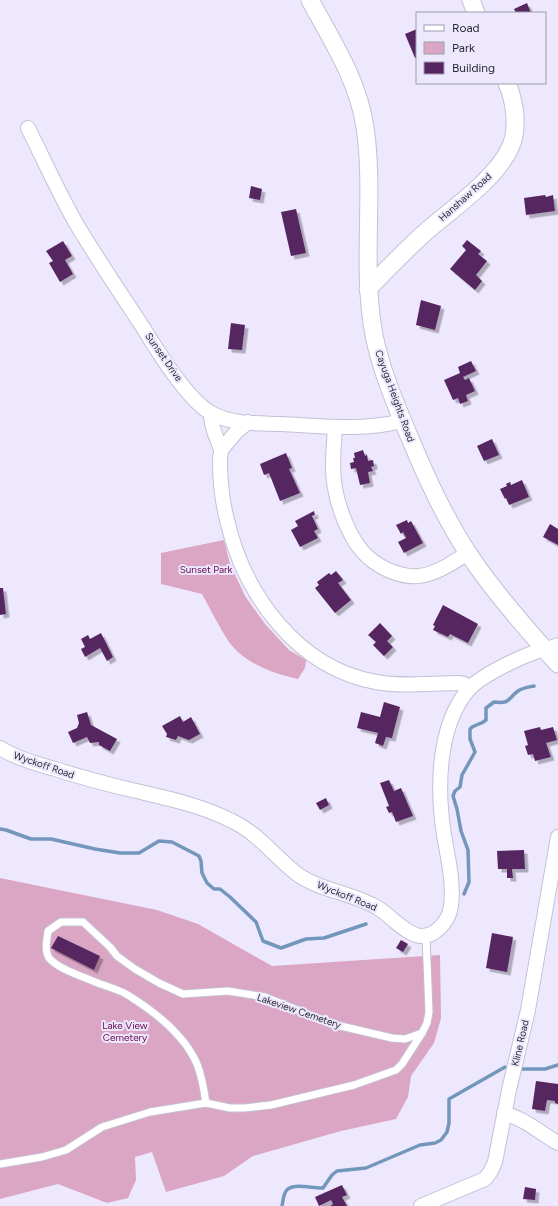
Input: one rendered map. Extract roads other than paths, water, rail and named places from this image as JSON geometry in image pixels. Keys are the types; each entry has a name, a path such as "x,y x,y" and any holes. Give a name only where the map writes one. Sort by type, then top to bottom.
{"street":[{"name":"Cayuga Heights Road","path":"310,0 352,81 360,103 368,164 368,289 374,335 382,366 402,421 431,488 468,553 501,598 552,647 558,664"},
{"path":"471,0 476,12"},
{"name":"Hanshaw Road","path":"368,289 420,237 484,182 496,170 511,148 516,122 512,99 507,84"},
{"name":"Sunset Drive","path":"28,128 76,224 151,340 179,380 193,397 211,413 235,421 335,427 373,427 402,421"},
{"path":"211,413 212,425 221,450 220,458 227,519 238,556 250,583 262,604 286,632 314,656 337,670 357,677 375,682 394,684 458,683 464,684 470,688"},
{"path":"221,450 237,431 248,422"},
{"path":"335,427 333,462 334,487 355,541 363,552 373,561 399,574 419,576 438,571 468,553"},
{"path":"426,936 442,926 451,908 452,886 442,819 440,777 443,753 449,727 458,705 470,688 486,675 530,654 552,647"},
{"name":"Wyckoff Road","path":"0,748 29,762 76,776 194,806 231,820 256,836 290,868 306,880 372,905 412,933 426,936"},
{"name":"Kline Road","path":"421,1206 485,1179 495,1162 504,1113 528,1010 558,837"},
{"path":"504,1113 515,1116 526,1122 558,1143"}],"lane":[{"name":"Lakeview Cemetery","path":"206,1103 202,1080 197,1064 191,1052 180,1037 155,1014 125,994 66,970 50,958 46,951 48,931 61,922 83,922 117,956 135,969 159,983 183,994 228,991 265,997 332,1024 384,1036 405,1039 422,1033"},
{"path":"0,1164 42,1158 66,1150 102,1127 150,1112 206,1103 230,1108 271,1105 354,1085 396,1070 402,1064 427,1023 429,1012 426,936"}],"waterway":[{"path":"464,894 469,882 468,850 461,831 453,796 455,791 460,787 462,775 475,752 470,739 470,729 486,720 486,708 494,702 506,702 520,690 534,686"},
{"path":"0,829 31,839 51,839 120,853 139,853 159,841 172,842 199,856 202,873 207,883 214,889 220,889 256,922 263,941 281,948 306,939 324,938 366,924"},
{"path":"522,1069 545,1069 558,1065"},
{"path":"282,1206 285,1193 287,1189 291,1187 302,1186 323,1188 332,1175 337,1171 366,1168 420,1145 435,1143 441,1140 447,1132 449,1123 449,1099 505,1067"}],"park label":[{"name":"Sunset Park","path":"206,569"},
{"name":"Lake View Cemetery","path":"125,1030"}]}
